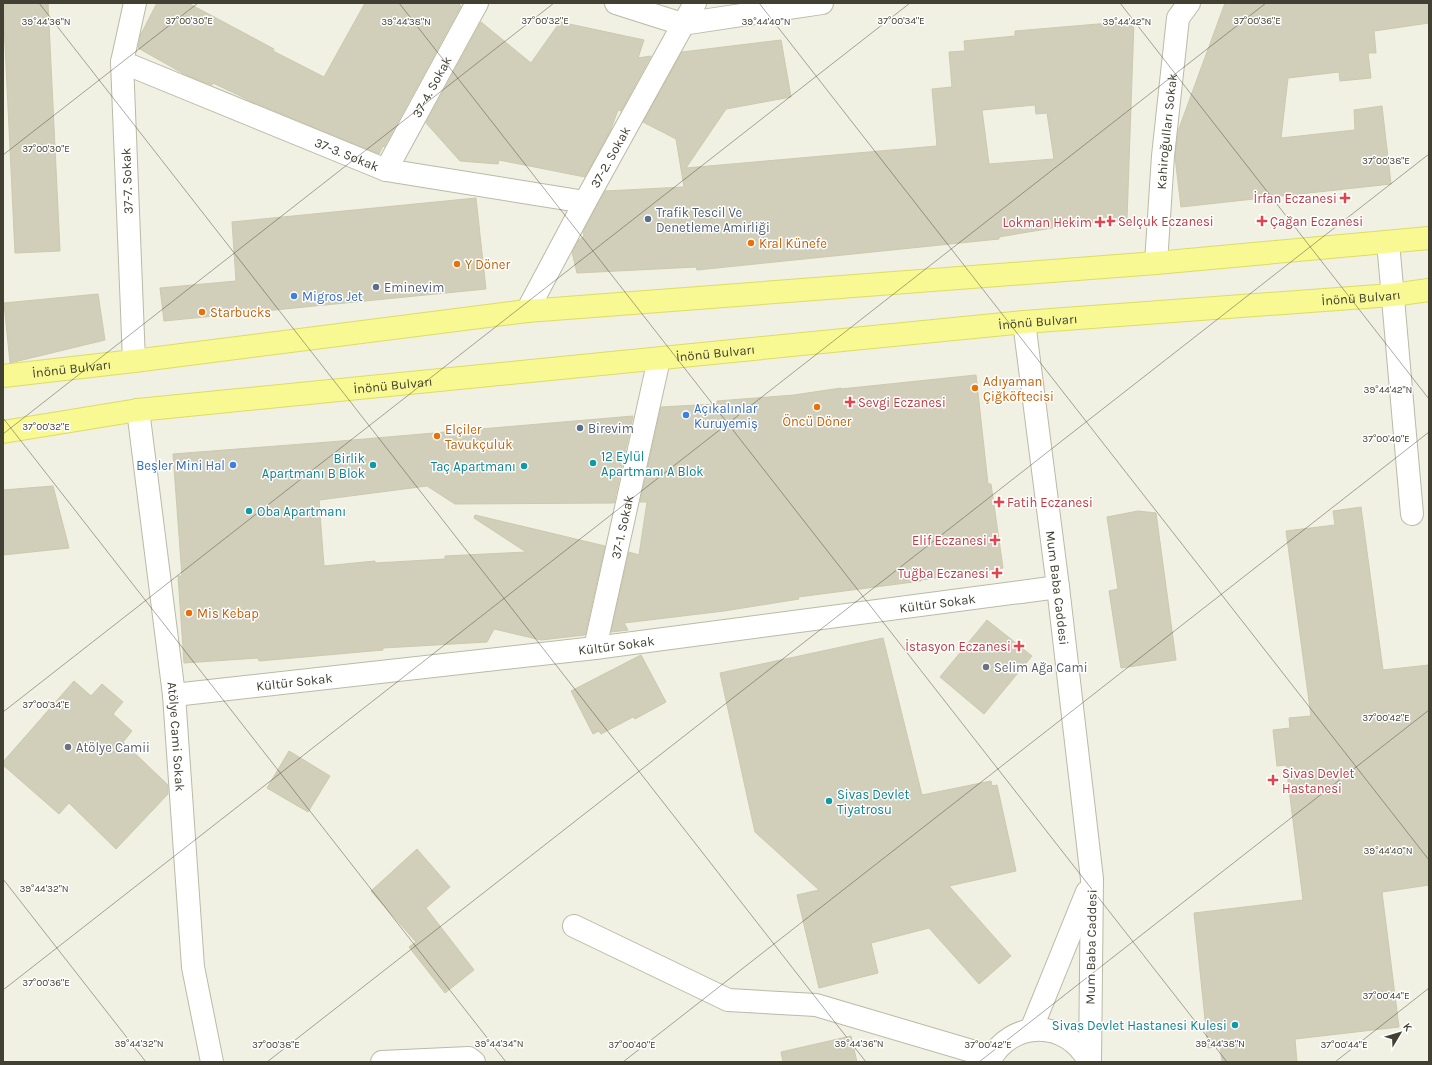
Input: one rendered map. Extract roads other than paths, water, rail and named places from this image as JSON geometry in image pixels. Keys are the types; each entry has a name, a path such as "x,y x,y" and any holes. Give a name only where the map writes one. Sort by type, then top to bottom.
{"main road":[{"name":"İnönü Bulvarı","path":"3,376 134,361 527,311 1156,263 1429,238"},
{"name":"İnönü Bulvarı","path":"3,432 138,410 1024,322 1392,295 1429,290"}],"street":[{"name":"37-7. Sokak","path":"134,361 122,62 135,3"},
{"name":"37-4. Sokak","path":"386,170 477,3"},
{"path":"616,3 682,24 822,3"},
{"name":"37-2. Sokak","path":"527,311 682,24 695,3"},
{"name":"Kahiroğulları Sokak","path":"1156,263 1163,156 1178,18 1189,3"},
{"name":"37-3. Sokak","path":"122,62 386,170 585,202"},
{"path":"1388,242 1412,514"},
{"name":"Mum Baba Caddesi","path":"1024,322 1058,587 1092,879 1089,1062"},
{"name":"37-1. Sokak","path":"595,648 659,359"},
{"name":"Atölye Cami Sokak","path":"138,410 174,695 193,967 212,1062"},
{"name":"Kültür Sokak","path":"174,695 595,648 1058,587"},
{"name":"Mum Baba Caddesi","path":"1031,1030 1092,879"},
{"path":"574,926 728,1000 816,1006 990,1059"},
{"name":"Mum Baba Caddesi","path":"990,1059 1006,1041 1013,1036 1031,1030 1048,1030 1066,1036 1080,1048 1089,1062"},
{"path":"382,1062 469,1058 474,1062"}],"place":[{"name":"İrfan Eczanesi","path":"1345,198"},
{"name":"Trafik Tescil Ve Denetleme Amirliği","path":"648,219"},
{"name":"Selçuk Eczanesi","path":"1110,221"},
{"name":"Çağan Eczanesi","path":"1262,221"},
{"name":"Lokman Hekim","path":"1100,222"},
{"name":"Kral Künefe","path":"751,243"},
{"name":"Y Döner","path":"457,264"},
{"name":"Eminevim","path":"376,287"},
{"name":"Migros Jet","path":"294,296"},
{"name":"Starbucks","path":"202,312"},
{"name":"Adıyaman Çiğköftecisi","path":"975,388"},
{"name":"Sevgi Eczanesi","path":"850,402"},
{"name":"Öncü Döner","path":"817,407"},
{"name":"Açıkalınlar Kuruyemiş","path":"686,415"},
{"name":"Birevim","path":"580,428"},
{"name":"Elçiler Tavukçuluk","path":"437,436"},
{"name":"12 Eylül Apartmanı A Blok","path":"593,463"},
{"name":"Beşler Mini Hal","path":"233,465"},
{"name":"Birlik Apartmanı B Blok","path":"373,465"},
{"name":"Taç Apartmanı","path":"524,466"},
{"name":"Fatih Eczanesi","path":"999,502"},
{"name":"Oba Apartmanı","path":"249,511"},
{"name":"Elif Eczanesi","path":"995,540"},
{"name":"Tuğba Eczanesi","path":"997,573"},
{"name":"Mis Kebap","path":"189,613"},
{"name":"İstasyon Eczanesi","path":"1019,646"},
{"name":"Selim Ağa Cami","path":"986,667"},
{"name":"Atölye Camii","path":"68,747"},
{"name":"Sivas Devlet Hastanesi","path":"1273,780"},
{"name":"Sivas Devlet Tiyatrosu","path":"829,801"},
{"name":"Sivas Devlet Hastanesi Kulesi","path":"1235,1025"}]}
